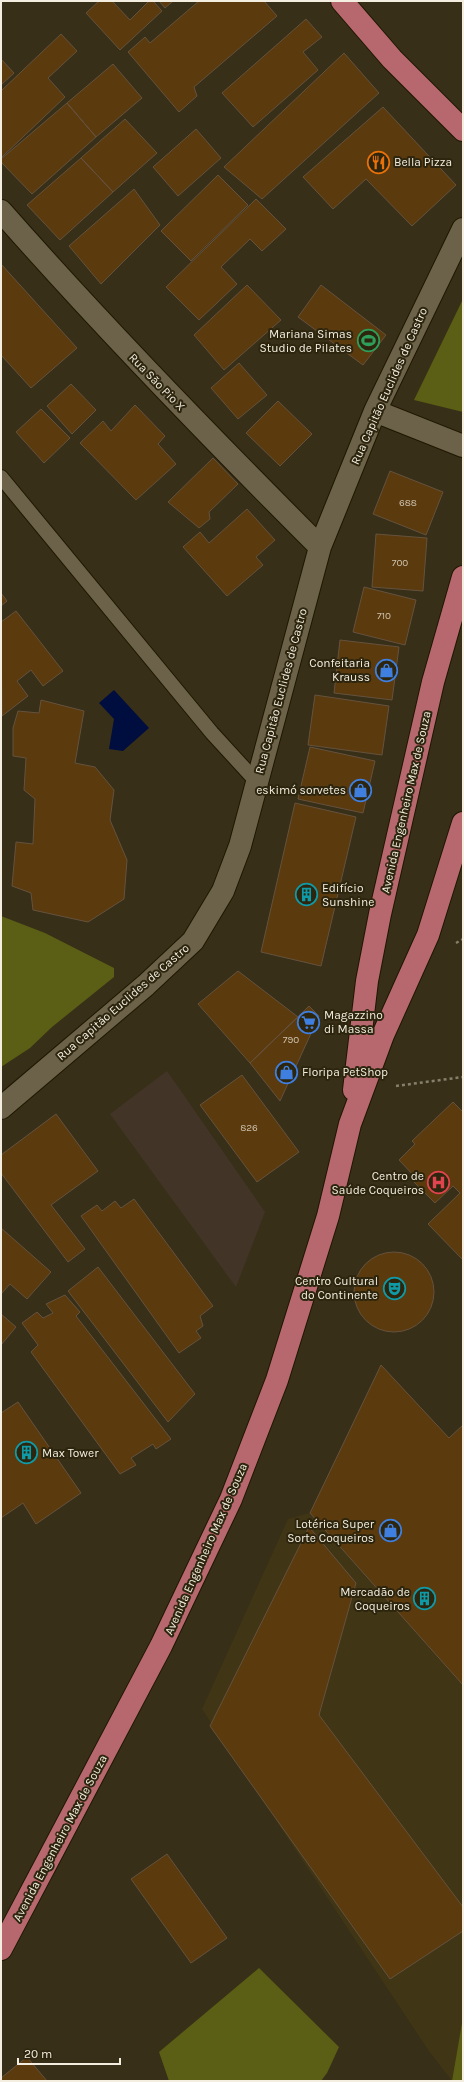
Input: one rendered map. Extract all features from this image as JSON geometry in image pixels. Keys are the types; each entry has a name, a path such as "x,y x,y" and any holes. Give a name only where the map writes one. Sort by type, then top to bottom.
{"main road":[{"path":"342,1 392,59 463,130"},
{"name":"Avenida Engenheiro Max de Souza","path":"1,1949 161,1646 231,1499 277,1380 328,1216 350,1124 367,981 380,914 433,682 463,577"},
{"name":"Avenida Engenheiro Max de Souza","path":"350,1124 383,1035 428,935 463,823"}],"street":[{"name":"Rua São Pio X","path":"1,211 130,354 320,547"},
{"name":"Rua Capitão Euclides de Castro","path":"1,1108 146,985 192,941 223,891 240,846 256,781 320,547 375,411 463,229"},
{"path":"375,411 463,446"}],"lane":[{"path":"1,477 212,733 256,781"}],"path":[{"path":"394,1087 463,1077"}],"shaded area":[{"path":"463,299 463,412 414,400"},
{"path":"114,690 149,728 123,751 109,749 114,719 99,703"},
{"path":"1,916 45,933 114,968 114,977 52,1027 30,1048 1,1067"},
{"path":"167,1071 265,1212 236,1287 110,1114"},
{"path":"310,1513 463,1685 463,2017 452,2081 429,2051 202,1709 288,1519"},
{"path":"259,1968 339,2047 327,2073 321,2081 169,2081 159,2052"},
{"path":"463,2017 463,2081 452,2081"}],"building":[{"path":"99,1 112,1 130,20 149,1 153,1 162,11 120,50 86,13"},
{"path":"159,1 173,1 165,8"},
{"path":"199,1 264,1 277,16 194,87 197,96 179,112 128,52 145,37 150,43"},
{"path":"306,19 322,37 303,52 318,70 253,127 222,93"},
{"path":"61,34 77,51 48,78 65,97 1,158 1,91"},
{"path":"344,53 379,93 262,199 224,167"},
{"path":"1,59 14,73 1,85"},
{"path":"113,64 142,98 96,137 67,103"},
{"path":"67,103 96,137 32,194 1,162 1,159"},
{"name":"Bella Pizza","path":"383,107 456,185 412,226 366,179 333,209 303,177"},
{"path":"125,119 157,153 113,192 81,158"},
{"path":"196,129 221,158 178,196 153,167"},
{"path":"81,158 113,192 60,240 27,205"},
{"path":"218,175 248,205 191,261 161,231"},
{"path":"134,189 160,225 101,284 69,246"},
{"path":"256,199 286,229 262,251 250,239 221,267 237,284 199,320 166,287"},
{"path":"1,264 77,348 31,388 1,355"},
{"path":"247,285 281,320 224,370 194,335"},
{"path":"321,285 386,335 363,365 298,317"},
{"path":"239,363 267,395 238,419 211,388"},
{"path":"71,384 96,410 72,434 47,406"},
{"path":"278,401 312,434 280,466 246,433"},
{"path":"135,405 165,436 158,444 176,464 136,500 80,443 103,421 111,431"},
{"path":"41,409 70,438 44,463 16,432"},
{"path":"213,458 238,484 209,512 210,519 199,528 168,502"},
{"path":"390,471 443,492 426,535 373,514"},
{"path":"247,509 275,540 256,557 263,565 227,596 183,547 200,532 209,543"},
{"path":"376,534 427,538 423,591 372,587"},
{"path":"364,587 416,600 405,645 353,632"},
{"path":"1,593 7,601 1,606"},
{"path":"16,611 63,671 43,686 31,670 17,681 28,696 2,716 1,622"},
{"path":"340,640 399,647 392,700 334,693"},
{"path":"315,695 389,706 382,755 308,745"},
{"path":"41,700 84,711 75,763 95,767 114,790 110,820 127,860 124,899 88,922 33,910 31,893 12,886 16,842 33,844 35,799 24,790 26,758 13,756 13,728 18,711 39,713"},
{"path":"310,747 375,761 363,813 298,799"},
{"name":"Edifício Sunshine","path":"295,803 356,817 321,966 261,952"},
{"path":"238,971 298,1017 250,1063 198,1004"},
{"path":"309,1006 319,1016 280,1101 250,1063"},
{"path":"242,1075 299,1152 257,1182 200,1105"},
{"name":"Centro de Saúde Coqueiros","path":"453,1102 463,1112 463,1260 428,1224 460,1193 453,1186 435,1203 413,1181 416,1178 399,1160 415,1144 412,1141"},
{"path":"56,1114 98,1171 51,1205 85,1249 68,1262 1,1173 1,1155"},
{"path":"134,1199 213,1306 200,1316 203,1326 196,1331 201,1338 179,1353 81,1216 97,1205 102,1211 115,1201 121,1208"},
{"path":"1,1228 51,1272 27,1299 10,1284 1,1294"},
{"name":"Centro Cultural do Continente","path":"394,1252 409,1255 422,1264 431,1277 434,1292 431,1307 422,1320 409,1329 394,1332 379,1329 366,1320 357,1307 354,1292 357,1277 366,1264 379,1255"},
{"path":"98,1267 195,1394 168,1422 68,1291"},
{"path":"65,1295 80,1312 76,1316 171,1439 156,1449 153,1444 131,1458 136,1465 120,1474 31,1352 38,1345 22,1323 37,1312 43,1318 53,1313 46,1304"},
{"path":"1,1314 16,1327 1,1345"},
{"name":"Mercadão de Coqueiros","path":"381,1365 449,1438 463,1425 463,1685 310,1513"},
{"name":"Max Tower","path":"18,1402 81,1493 36,1524 23,1503 1,1518 1,1413"},
{"path":"309,1527 356,1583 319,1715 463,1907 463,1931 390,1979 210,1726"},
{"path":"167,1854 227,1938 191,1963 131,1879"},
{"path":"27,2057 47,2081 1,2081 1,2078"}],"place":[{"name":"Bella Pizza","path":"378,162"},
{"name":"Mariana Simas Studio de Pilates","path":"368,341"},
{"name":"Confeitaria Krauss","path":"386,670"},
{"name":"eskimó sorvetes","path":"361,790"},
{"name":"Edifício Sunshine","path":"306,895"},
{"name":"Magazzino di Massa","path":"309,1022"},
{"name":"Floripa PetShop","path":"286,1072"},
{"name":"Centro de Saúde Coqueiros","path":"439,1183"},
{"name":"Centro Cultural do Continente","path":"394,1288"},
{"name":"Max Tower","path":"27,1453"},
{"name":"Lotérica Super Sorte Coqueiros","path":"390,1531"},
{"name":"Mercadão de Coqueiros","path":"425,1599"}]}
